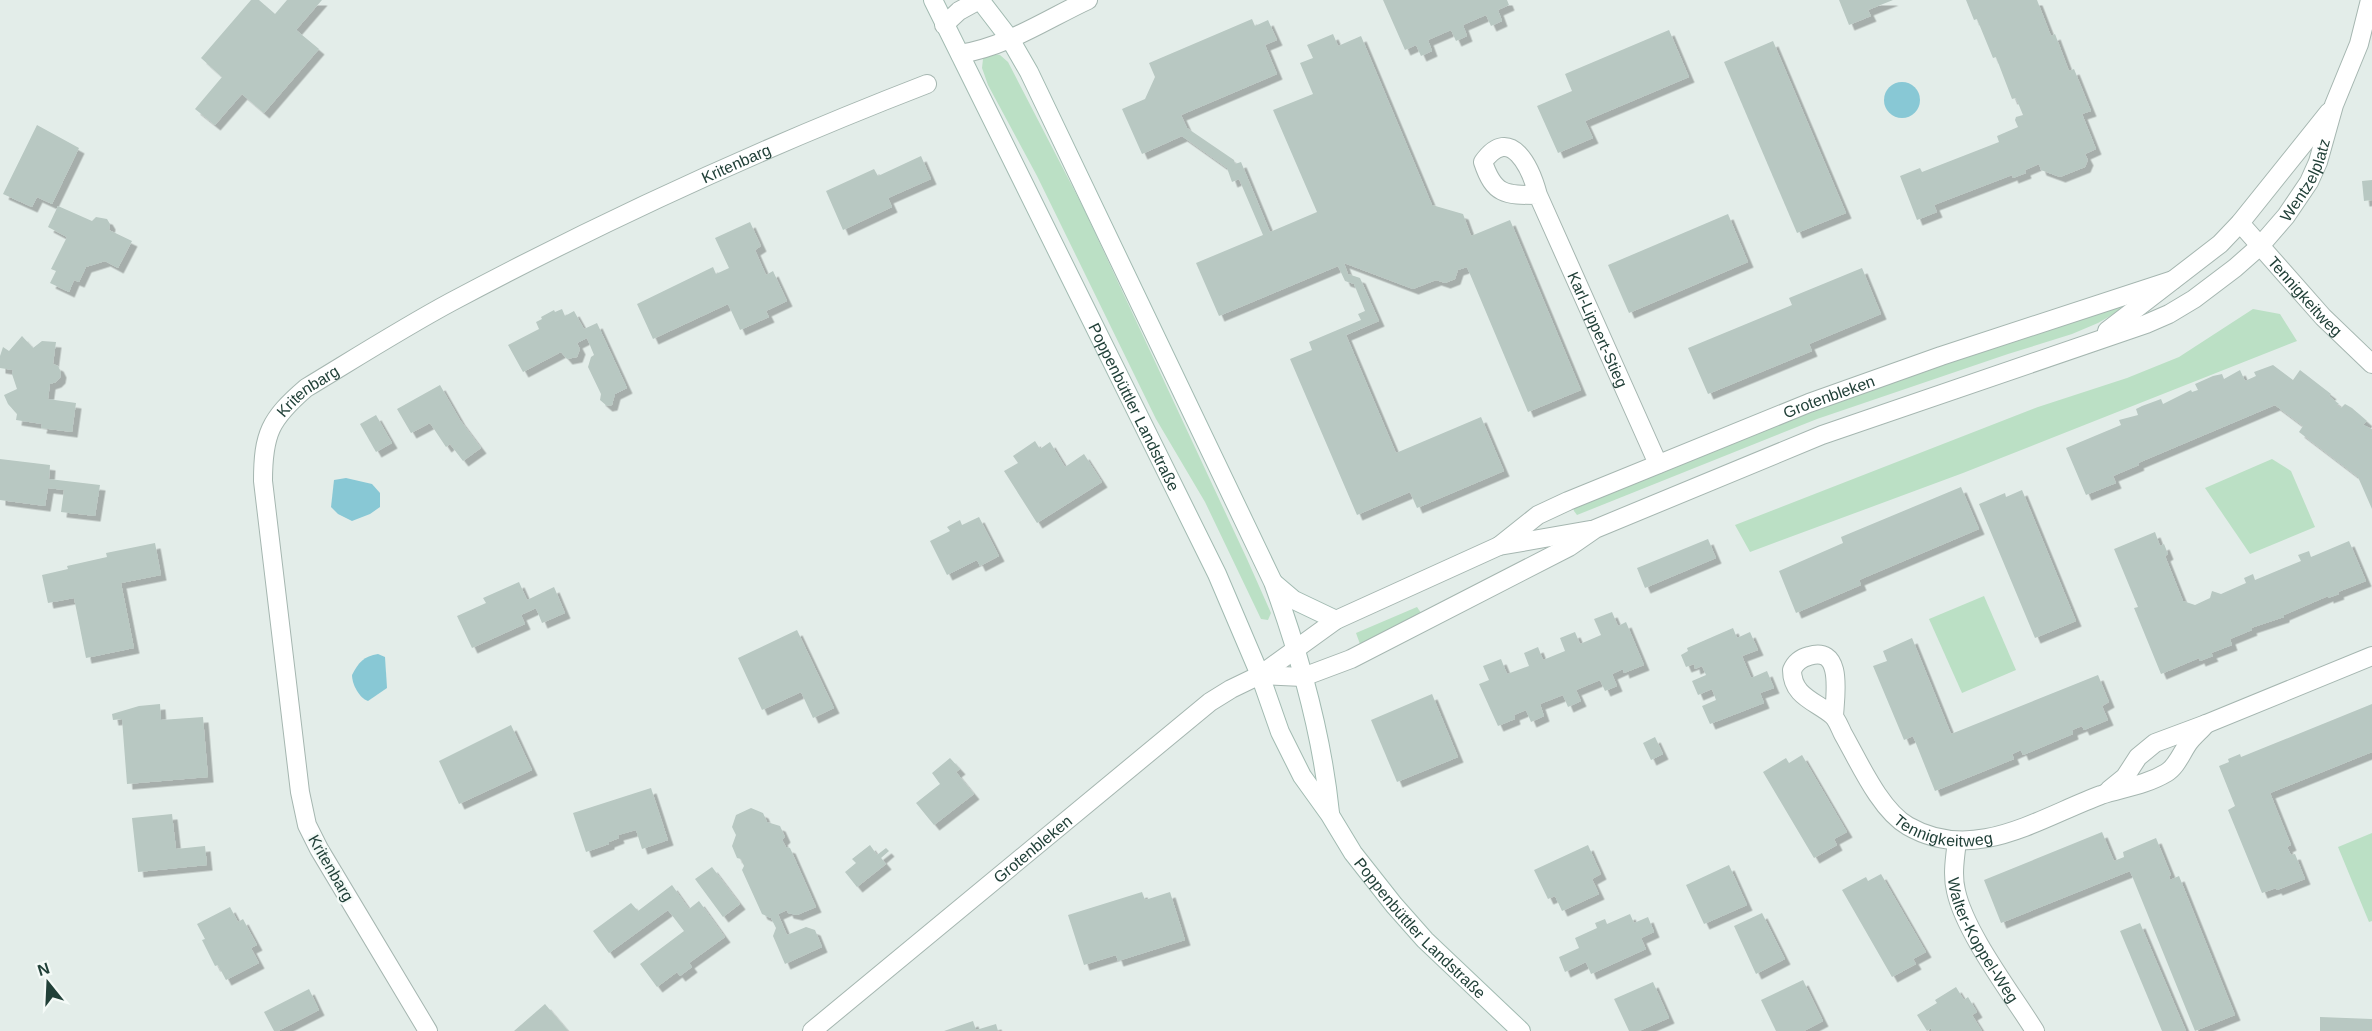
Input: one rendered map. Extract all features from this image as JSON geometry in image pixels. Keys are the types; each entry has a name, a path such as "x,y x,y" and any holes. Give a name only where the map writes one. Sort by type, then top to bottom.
{"street":[{"name":"Poppenbüttler Landstraße","path":"933,0 1218,574 1260,675 1280,732 1297,767 1353,853 1394,905 1425,940 1521,1031"},
{"name":"Poppenbüttler Landstraße","path":"980,0 1010,39 1035,85 1273,582 1303,677 1325,768 1330,815"},
{"path":"944,24 959,11 980,0"},
{"path":"960,54 981,51 1010,39 1088,0"},
{"name":"Wentzelplatz","path":"2260,246 2286,216 2309,182 2318,162 2334,105 2359,44 2370,0"},
{"name":"Kritenbarg","path":"428,1031 319,849 307,825 294,746 263,481 265,440 273,423 287,404 306,388 451,302 631,211 822,125 927,84"},
{"name":"Wentzelplatz","path":"2240,223 2334,105"},
{"name":"Karl-Lippert-Stieg","path":"1538,195 1658,464"},
{"name":"Grotenbleken","path":"2074,349 2122,322 2220,244 2240,223"},
{"name":"Tennigkeitweg","path":"2240,223 2323,317 2372,364"},
{"name":"Grotenbleken","path":"1260,675 1303,677 1351,659 1569,547 1595,529 1822,435 2169,314 2194,299 2260,246"},
{"name":"Grotenbleken","path":"1499,546 1538,514 1809,402 2173,280"},
{"name":"Grotenbleken","path":"812,1031 1191,717 1231,688 1260,675 1336,620 1499,546 1595,529"},
{"path":"1273,582 1294,600 1336,620"},
{"name":"Tennigkeitweg","path":"2103,795 2125,777 2138,757 2155,743 2372,656"},
{"name":"Tennigkeitweg","path":"1833,716 1873,786 1894,814 1914,829 1969,842 2001,836 2103,795 2168,773 2190,741 2206,724"},
{"name":"Walter-Koppel-Weg","path":"1957,841 1954,876 1956,893 1962,909 1982,949 2035,1031"}],"green space":[{"path":"989,53 1000,55 1008,62 1083,207 1247,559 1271,613 1268,620 1261,619 1205,502 1156,419 1037,176 988,85 982,68 983,59"},
{"path":"2121,305 2124,308 2072,334 1817,419 1577,515 1574,511 1573,507 1812,409"},
{"path":"2253,309 2280,314 2297,341 1963,473 1750,552 1735,525 2038,407 2127,378 2179,357"},
{"path":"2272,459 2291,471 2315,527 2250,554 2205,488"},
{"path":"1984,596 2016,670 1962,693 1929,619"},
{"path":"1417,607 1421,613 1360,644 1356,633"},
{"path":"2372,833 2372,921 2369,922 2338,847"}],"water":[{"path":"1902,82 1915,87 1920,100 1915,113 1902,118 1889,113 1884,100 1889,87"},
{"path":"346,478 372,484 380,493 380,507 352,521 338,514 331,507 334,480"},
{"path":"378,654 385,657 387,688 368,701 357,690 352,675 362,661"}],"building":[{"path":"251,0 259,0 275,14 287,0 322,0 296,30 319,49 264,113 242,94 215,125 195,109 222,77 201,58"},
{"path":"1383,0 1507,0 1509,5 1498,10 1502,21 1491,26 1486,15 1463,25 1467,36 1456,41 1451,30 1428,40 1432,51 1421,56 1416,45 1405,50"},
{"path":"1839,0 1893,0 1868,10 1871,16 1849,25"},
{"path":"1966,0 2037,0 2051,36 2055,34 2069,71 2074,69 2091,111 2082,114 2096,149 2085,154 2088,160 2085,167 2060,177 2041,170 2039,164 2025,170 2026,173 2013,178 2012,175 1934,205 1937,212 1917,220 1900,176 1920,168 1922,172 1999,142 1997,136 2018,127 2016,117 2023,115 2016,98 2012,99 1996,57 1993,58 1977,19 1974,20"},
{"path":"1252,19 1255,26 1268,20 1277,40 1265,45 1277,74 1181,115 1187,128 1234,160 1235,164 1241,162 1270,232 1317,212 1273,110 1313,94 1300,63 1313,58 1307,45 1333,34 1338,46 1361,36 1432,205 1463,214 1471,236 1510,220 1581,390 1528,412 1467,267 1458,270 1455,279 1445,283 1436,280 1413,289 1344,263 1348,274 1360,278 1379,321 1346,335 1396,453 1481,417 1504,471 1417,508 1410,492 1357,515 1290,359 1312,350 1309,342 1361,320 1358,314 1365,311 1354,284 1345,281 1338,266 1219,316 1196,263 1263,235 1239,179 1232,182 1227,168 1182,136 1142,154 1122,109 1145,99 1155,77 1149,63"},
{"path":"1669,30 1689,77 1585,121 1593,138 1558,153 1537,106 1572,91 1565,74"},
{"path":"1773,41 1846,213 1797,233 1724,62"},
{"path":"37,125 79,148 52,204 37,197 32,207 3,194"},
{"path":"921,156 931,179 888,198 892,207 843,230 826,191 874,169 878,176"},
{"path":"2372,180 2372,200 2364,201 2362,181"},
{"path":"58,206 92,221 96,217 107,219 110,224 109,230 132,241 118,268 105,261 86,267 79,282 74,280 69,292 50,283 56,271 51,269 67,237 48,227"},
{"path":"1728,214 1748,262 1629,313 1608,265"},
{"path":"750,222 761,246 755,250 766,275 773,271 787,301 766,311 769,317 740,330 728,304 653,339 637,304 713,267 716,274 729,268 715,238"},
{"path":"1862,268 1881,314 1809,344 1812,351 1708,394 1688,348 1792,305 1789,298"},
{"path":"562,309 565,316 574,311 584,329 597,323 627,388 615,394 612,405 607,406 600,400 601,394 588,367 594,355 587,338 577,343 580,349 577,357 567,359 561,352 523,372 508,345 539,329 536,322 542,319 541,317 554,310 555,312"},
{"path":"22,336 33,348 42,341 56,342 53,364 58,366 61,372 60,378 50,384 48,399 76,403 72,432 41,428 42,424 16,420 17,414 4,395 17,389 12,374 13,370 0,368 0,356 3,347 9,351"},
{"path":"2273,365 2293,380 2300,370 2331,394 2329,396 2339,404 2337,405 2341,408 2345,404 2367,421 2363,425 2372,429 2372,509 2358,477 2299,432 2303,426 2275,405 2138,463 2139,465 2113,476 2116,483 2086,495 2066,448 2121,425 2119,420 2138,415 2136,409 2142,406 2161,399 2163,404 2191,390 2192,392 2198,390 2195,384 2213,376 2222,374 2224,379 2240,370 2245,381 2256,376 2254,372"},
{"path":"440,385 460,420 481,448 463,461 450,444 446,447 430,423 411,433 397,409"},
{"path":"376,415 392,443 376,452 360,424"},
{"path":"1035,441 1040,449 1050,442 1065,467 1084,454 1102,482 1037,523 1004,471 1018,463 1013,456"},
{"path":"0,459 50,465 49,479 100,485 95,516 61,512 64,490 48,488 45,506 0,500"},
{"path":"1961,487 1979,529 1859,580 1861,585 1796,613 1779,571 1843,543 1841,537"},
{"path":"2022,490 2076,621 2035,638 1979,504 2005,493 2006,497"},
{"path":"979,517 999,556 980,566 977,560 947,575 930,541 950,531 947,527 960,520 962,525"},
{"path":"2155,532 2160,546 2164,544 2168,554 2165,556 2183,601 2195,605 2210,598 2212,591 2221,594 2246,583 2244,578 2253,574 2255,580 2301,561 2298,555 2309,551 2311,557 2349,541 2366,581 2284,615 2284,617 2251,628 2252,630 2230,639 2232,645 2211,653 2213,656 2200,661 2199,658 2161,674 2134,608 2138,607 2114,549"},
{"path":"1708,539 1716,558 1645,588 1637,568"},
{"path":"155,543 161,575 121,583 134,648 86,658 74,598 48,603 42,575 68,569 67,566 107,557 106,553"},
{"path":"519,582 527,600 554,587 565,613 542,623 536,608 521,615 525,624 472,648 457,616 486,603 483,598"},
{"path":"1612,612 1618,626 1626,622 1644,665 1624,673 1623,669 1612,674 1617,686 1605,691 1600,680 1576,690 1581,701 1568,707 1563,695 1540,704 1544,716 1531,722 1526,710 1514,715 1515,719 1498,726 1479,684 1489,680 1483,666 1501,659 1507,674 1529,666 1524,653 1538,647 1543,660 1565,651 1560,638 1575,632 1580,644 1601,635 1594,619"},
{"path":"1733,628 1737,638 1750,632 1758,650 1742,656 1751,678 1767,671 1774,688 1760,693 1764,703 1710,724 1702,706 1716,700 1712,689 1698,695 1692,681 1706,675 1702,666 1695,669 1694,664 1686,667 1681,655 1688,651 1687,648"},
{"path":"797,630 834,708 813,718 801,692 762,710 738,658"},
{"path":"1912,638 1951,734 2098,675 2109,702 2102,706 2108,720 2084,730 2082,726 2072,730 2073,734 2023,755 2021,750 2012,754 2014,759 1935,791 1913,736 1904,740 1873,666 1887,661 1883,651"},
{"path":"1432,694 1458,757 1397,782 1371,720"},
{"path":"160,704 161,720 203,717 208,777 127,784 122,719 113,720 112,714 139,706"},
{"path":"2372,704 2372,752 2270,793 2291,845 2287,847 2291,855 2295,854 2305,879 2262,893 2228,810 2235,806 2219,766 2240,754 2241,757"},
{"path":"511,725 532,770 459,804 439,761"},
{"path":"1655,737 1663,754 1651,760 1643,743"},
{"path":"1802,755 1847,832 1834,839 1837,845 1814,858 1763,772 1786,758 1789,763"},
{"path":"950,758 960,769 956,772 974,794 934,825 916,803 940,784 932,773"},
{"path":"651,788 668,840 642,849 636,830 618,835 619,838 609,844 586,852 573,813"},
{"path":"751,808 763,813 767,822 780,826 785,837 782,840 786,847 790,848 816,907 797,915 788,913 787,910 778,914 787,935 806,927 815,930 822,947 785,964 773,936 776,928 771,918 762,914 742,870 744,866 741,859 737,858 732,846 736,835 732,827 736,815"},
{"path":"172,814 176,849 205,846 207,865 138,872 132,818"},
{"path":"2102,832 2114,861 2124,857 2123,852 2156,838 2171,875 2170,880 2179,876 2235,1015 2195,1031 2130,871 2001,923 1984,880"},
{"path":"870,845 877,855 886,848 889,851 881,858 886,864 857,887 845,872 856,863 852,859"},
{"path":"1588,845 1601,874 1592,879 1599,894 1562,911 1555,896 1548,899 1534,870"},
{"path":"1729,865 1747,905 1704,924 1686,885"},
{"path":"712,867 740,904 723,917 695,879"},
{"path":"1881,874 1926,952 1913,959 1916,964 1892,977 1842,890 1866,877 1868,881"},
{"path":"672,885 689,909 699,901 725,937 689,963 692,967 680,976 677,972 657,987 640,964 684,931 668,910 609,953 593,931 631,903 638,911"},
{"path":"1142,892 1145,900 1170,892 1185,940 1118,961 1116,955 1084,965 1068,915"},
{"path":"230,907 238,922 243,919 257,945 251,948 259,963 226,980 218,965 215,966 197,924"},
{"path":"1762,913 1785,959 1756,974 1734,926"},
{"path":"1630,914 1634,923 1648,917 1654,932 1641,938 1646,949 1591,974 1586,962 1565,972 1559,957 1579,948 1575,938 1597,928 1595,923 1605,919 1607,924"},
{"path":"2140,923 2186,1031 2162,1031 2120,931"},
{"path":"1803,980 1823,1021 1804,1031 1776,1031 1761,1000"},
{"path":"1653,982 1669,1018 1639,1031 1629,1031 1614,999"},
{"path":"1956,987 1964,1000 1968,997 1977,1012 1972,1015 1982,1031 1932,1031 1931,1028 1927,1031 1917,1015 1937,1003 1935,1000"},
{"path":"309,989 319,1010 274,1031 264,1012"},
{"path":"545,1004 568,1031 514,1031"},
{"path":"2320,1017 2372,1019 2372,1031 2320,1031"},
{"path":"973,1021 976,1030 996,1024 998,1031 944,1031"}]}
